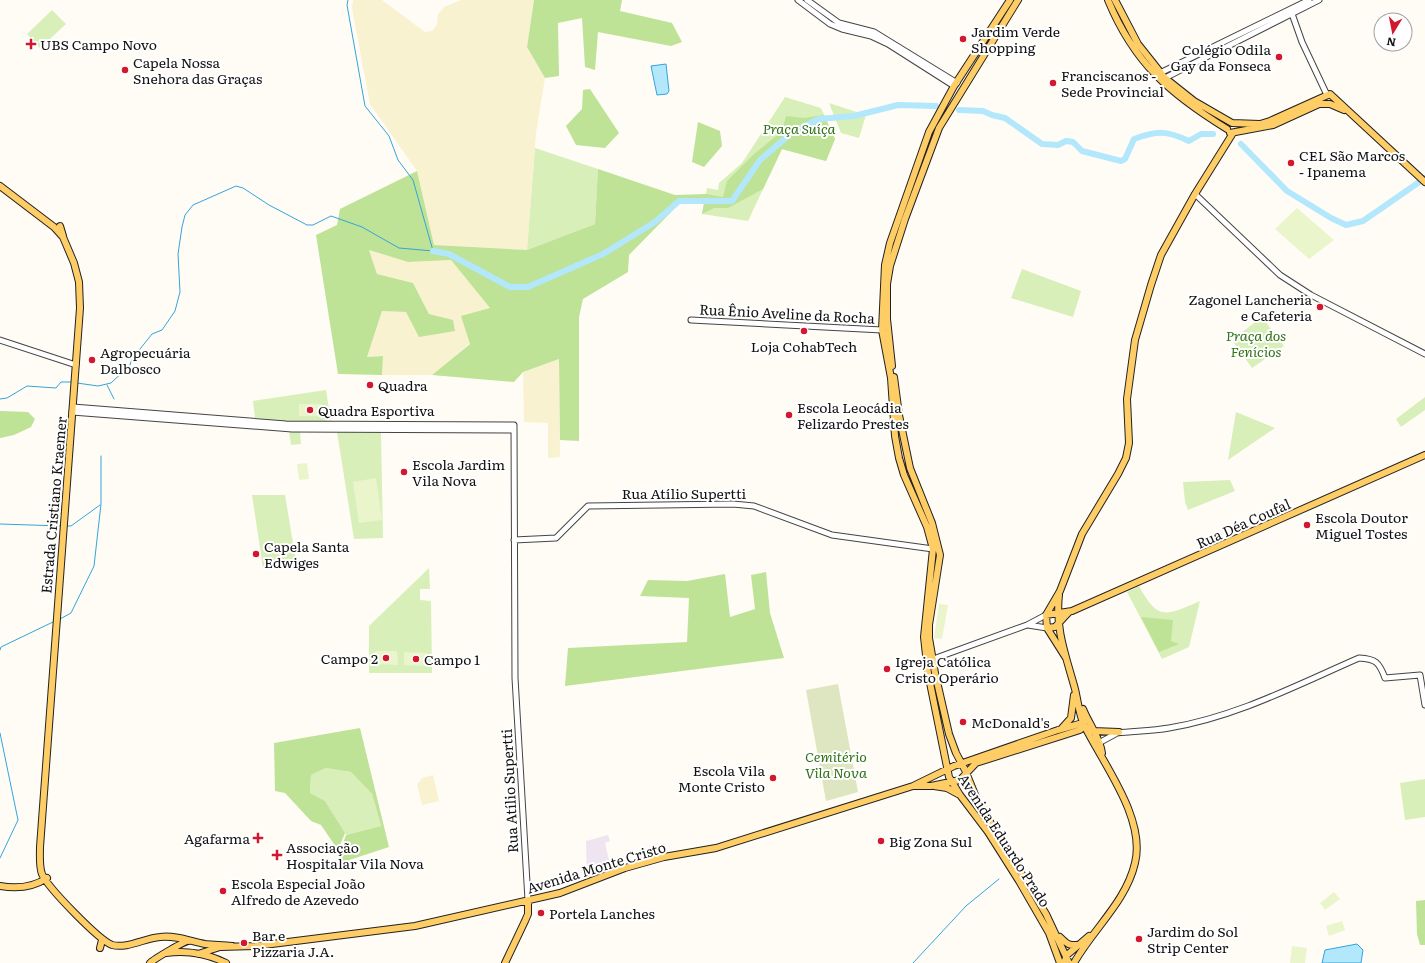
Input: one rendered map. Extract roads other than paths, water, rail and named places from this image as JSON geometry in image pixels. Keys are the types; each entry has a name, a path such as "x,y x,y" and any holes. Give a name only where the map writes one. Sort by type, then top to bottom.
{"main road":[{"name":"Avenida Eduardo Prado","path":"1010,0 956,84 929,132 890,243 883,278 895,436 902,469 927,527 933,549 924,637 928,673 950,781 988,832 1019,881 1050,933 1060,963"},
{"name":"Avenida Eduardo Prado","path":"1018,0 939,128 896,246 887,284 886,330 890,345 902,435 909,467 932,524 940,555 929,626 933,661 946,722 956,753 967,774 978,802 1057,934 1067,955 1069,963"},
{"path":"1108,0 1128,40 1152,73 1185,102 1231,131 1273,125 1319,104 1328,104 1346,110"},
{"path":"1115,0 1138,44 1163,75 1194,101 1233,123 1260,124 1270,121 1326,95 1332,95 1346,110 1425,182"},
{"path":"1002,14 1004,18 1003,24"},
{"path":"956,84 960,86 966,83"},
{"path":"1326,95 1324,100 1328,104"},
{"path":"1328,104 1333,102 1334,98"},
{"path":"1066,658 1047,628 1046,615 1060,591 1082,534 1126,458 1128,443 1127,399 1137,333 1161,255 1195,194 1226,144 1231,131 1236,126 1233,123"},
{"name":"Estrada Cristiano Kraemer","path":"0,186 54,227 63,237 74,263 79,282 80,308 55,625 40,847 40,867 47,879 70,907 90,930 102,940 113,945 122,946 159,937 176,937 207,944"},
{"path":"60,226 63,237"},
{"path":"895,436 902,435"},
{"name":"Rua Déa Coufal","path":"1046,615 1068,612 1425,455"},
{"path":"902,469 909,467"},
{"path":"1060,591 1057,614 1066,658 1084,726 1095,737"},
{"path":"1058,603 1060,608 1068,612"},
{"name":"Rua Déa Coufal","path":"1047,628 1052,628 1058,624 1068,612"},
{"path":"1074,688 1104,759 1130,812 1134,822 1137,845 1135,865 1129,880 1119,898 1074,963"},
{"path":"1058,730 1072,718 1074,688"},
{"path":"1081,704 1084,726 1095,737"},
{"name":"Avenida Monte Cristo","path":"207,944 256,946 396,930 567,891 641,863 664,857 716,848 913,786 961,763 1058,730 1079,724 1084,726 1080,730 976,763 960,780 931,786 913,786"},
{"path":"1095,737 1119,732"},
{"path":"931,786 947,788 960,795"},
{"name":"Estrada Cristiano Kraemer","path":"41,859 50,886 70,907"},
{"path":"34,885 40,867"},
{"path":"0,886 18,888 34,885 47,879"},
{"path":"34,885 50,886"},
{"name":"Rua Atílio Supertti","path":"505,963 528,914 528,900"},
{"path":"1064,963 1067,955 1081,944 1100,925"},
{"path":"1057,934 1067,944 1074,946 1081,944"},
{"path":"176,937 180,945 187,952"},
{"path":"100,948 102,940"},
{"path":"150,963 184,941 189,941"},
{"path":"207,944 228,963"},
{"name":"Avenida Monte Cristo","path":"198,954 213,949 232,946"},
{"path":"166,953 187,952 214,957 228,963"}],"street":[{"path":"798,0 830,24 842,29 871,36 888,44 956,84"},
{"path":"807,0 839,23 874,32 924,65"},
{"path":"1163,75 1291,11 1309,0"},
{"path":"1291,11 1319,0"},
{"path":"1291,11 1302,42 1326,95"},
{"path":"1195,194 1280,275 1312,295 1425,354"},
{"name":"Rua Ênio Aveline da Rocha","path":"691,320 886,330"},
{"path":"0,340 76,365"},
{"name":"Rua Atílio Supertti","path":"72,410 292,429 362,427 514,428 515,678 528,900"},
{"name":"Rua Atílio Supertti","path":"514,540 556,538 588,506 733,504 754,506 832,535 933,549"},
{"name":"Rua Déa Coufal","path":"933,661 965,646 1027,625 1046,615"},
{"name":"Rua Déa Coufal","path":"1027,625 1047,628"},
{"path":"1095,737 1119,732 1168,728 1202,721 1253,705 1359,658 1372,658 1381,666 1385,678 1420,675 1425,705"},
{"path":"928,673 933,661"}],"water":[{"path":"666,64 669,91 667,94 657,95 651,66"},
{"path":"1357,944 1363,950 1361,963 1322,963 1325,950"}],"waterway":[{"path":"77,383 98,386 111,383 130,365 132,359 152,334 162,330 175,311 180,292 178,254 185,215 193,205 236,186 243,188 269,205 307,225 313,225 331,216 362,227 399,248 433,251 413,180 398,160 389,136 365,106 347,5 348,0"},
{"path":"433,251 449,254 510,287 528,287 603,254 655,222 679,201 732,201 760,160 794,131 819,119 854,116 898,105 936,106"},
{"path":"959,110 983,111 1005,118 1042,144 1058,145 1066,141 1073,142 1082,151 1121,161 1125,159 1134,139 1142,136 1155,133 1168,133 1189,141 1201,134 1213,134"},
{"path":"1241,144 1287,191 1331,218 1346,225 1363,221 1425,178"},
{"path":"0,399 7,398 27,386 56,388 61,382 71,382"},
{"path":"107,385 114,399"},
{"path":"60,619 71,613 94,566 101,504 101,456"},
{"path":"67,526 71,526 100,505"},
{"path":"0,524 61,526"},
{"path":"0,650 1,647 53,622"},
{"path":"0,733 18,820 0,858"},
{"path":"913,963 966,906 999,879"}],"place":[{"name":"Jardim Verde Shopping","path":"963,39"},
{"name":"UBS Campo Novo","path":"31,44"},
{"name":"Colégio Odila Gay da Fonseca","path":"1279,57"},
{"name":"Capela Nossa Snehora das Graças","path":"125,70"},
{"name":"Franciscanos - Sede Provincial","path":"1053,83"},
{"name":"CEL São Marcos - Ipanema","path":"1291,163"},
{"name":"Zagonel Lancheria e Cafeteria","path":"1320,307"},
{"name":"Loja CohabTech","path":"804,331"},
{"name":"Agropecuária Dalbosco","path":"92,360"},
{"name":"Quadra","path":"370,385"},
{"name":"Quadra Esportiva","path":"310,410"},
{"name":"Escola Leocádia Felizardo Prestes","path":"789,415"},
{"name":"Escola Jardim Vila Nova","path":"404,472"},
{"name":"Escola Doutor Miguel Tostes","path":"1307,525"},
{"name":"Capela Santa Edwiges","path":"256,554"},
{"name":"Campo 2","path":"386,658"},
{"name":"Campo 1","path":"416,659"},
{"name":"Igreja Católica Cristo Operário","path":"887,669"},
{"name":"McDonald's","path":"963,722"},
{"name":"Escola Vila Monte Cristo","path":"773,778"},
{"name":"Agafarma","path":"258,838"},
{"name":"Big Zona Sul","path":"881,841"},
{"name":"Associação Hospitalar Vila Nova","path":"277,855"},
{"name":"Escola Especial João Alfredo de Azevedo","path":"223,891"},
{"name":"Portela Lanches","path":"541,913"},
{"name":"Jardim do Sol Strip Center","path":"1139,939"},
{"name":"Bar e Pizzaria J.A.","path":"244,943"}],"park label":[{"name":"Praça Suíça","path":"799,128"},
{"name":"Praça dos Fenícios","path":"1256,344"},
{"name":"Cemitério Vila Nova","path":"836,764"}]}
